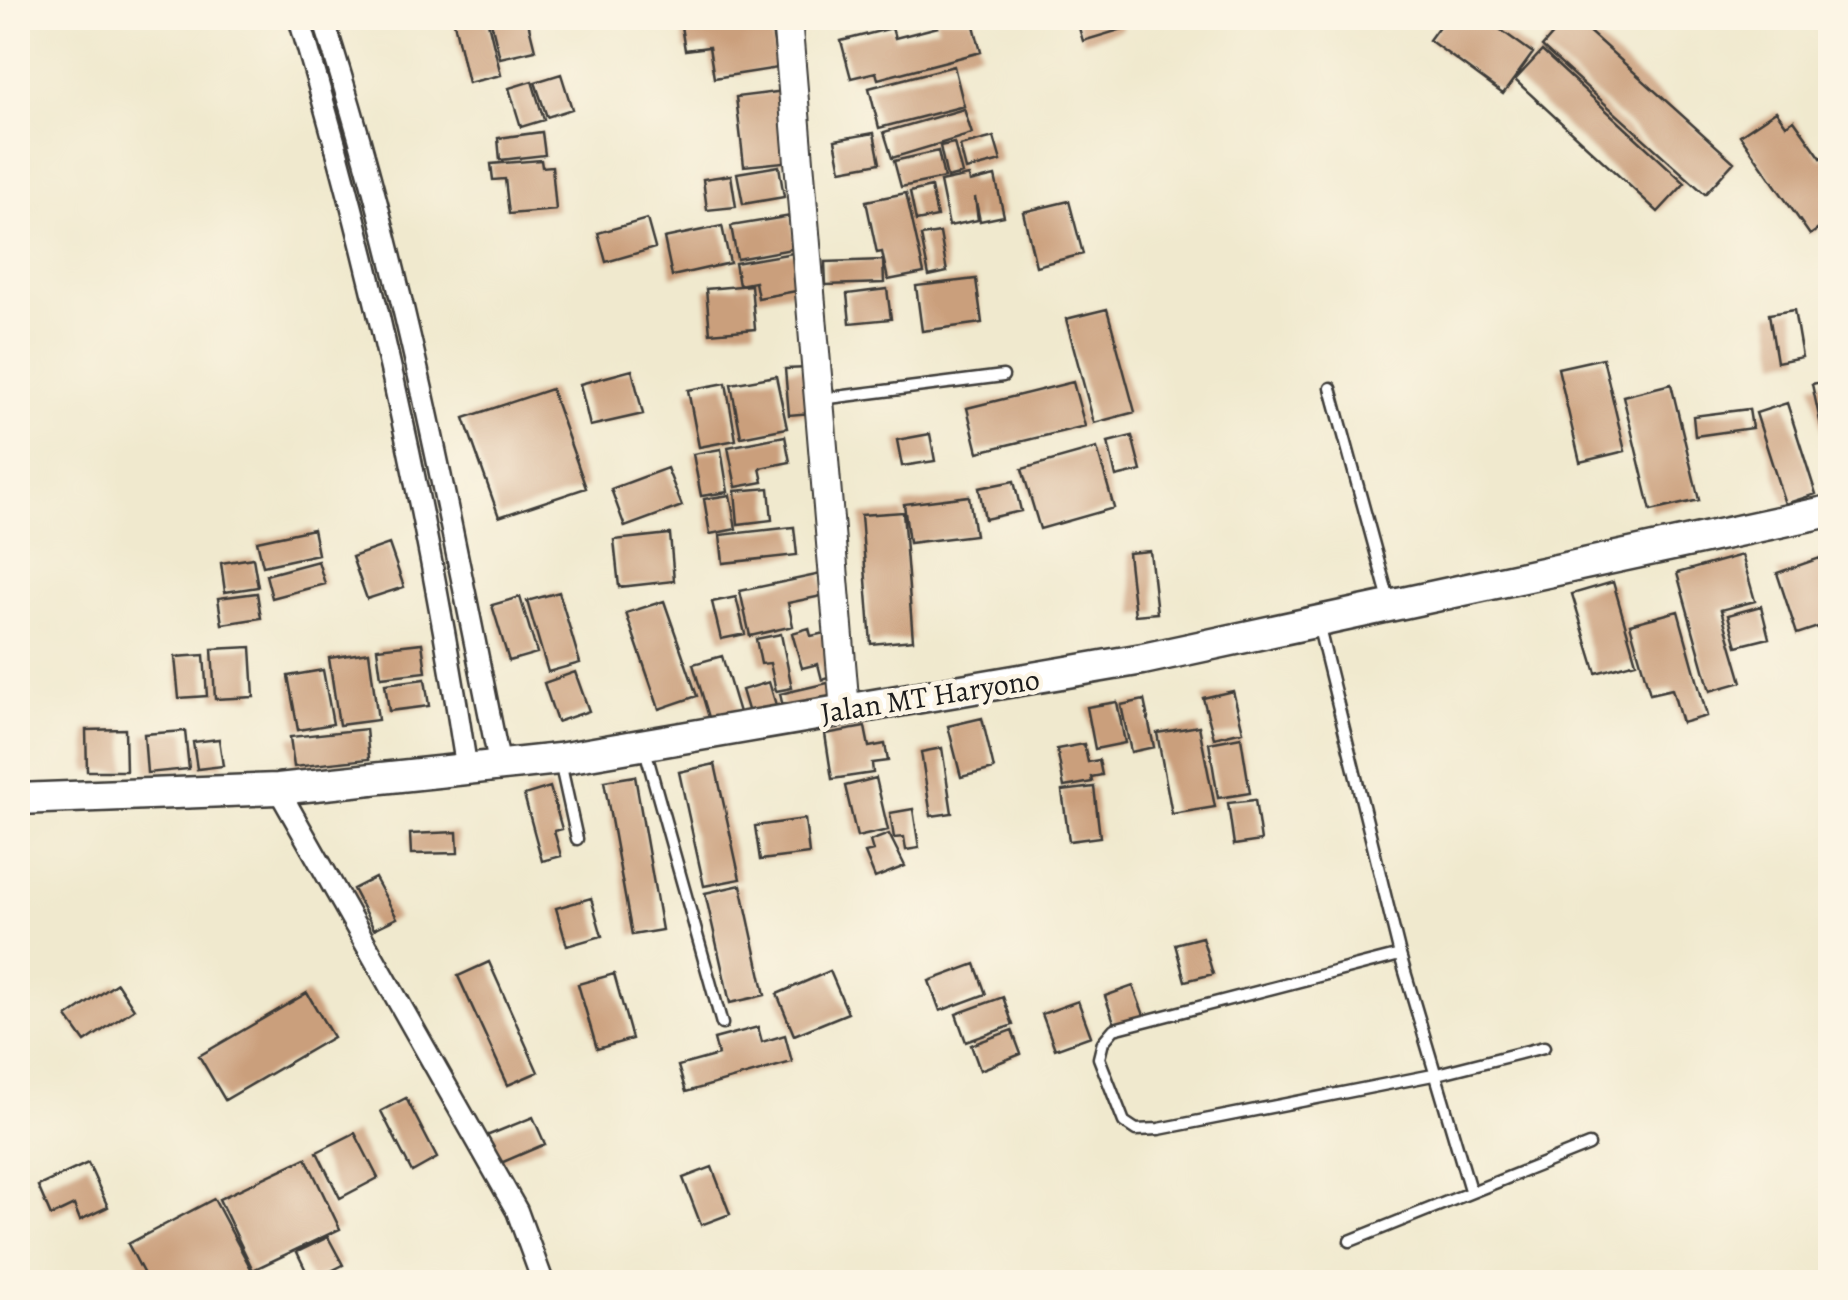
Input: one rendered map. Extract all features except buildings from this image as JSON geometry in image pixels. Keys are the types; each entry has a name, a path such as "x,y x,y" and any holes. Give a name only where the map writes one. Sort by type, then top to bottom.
{"main road":[{"name":"Jalan MT Haryono","path":"18,799 278,789 468,771 644,746 1047,677 1318,623 1830,512"}],"street":[{"path":"299,18 391,354 445,627 468,771"},
{"path":"323,18 358,127 409,318 500,767"},
{"path":"787,18 845,710"},
{"path":"333,132 358,127"},
{"path":"278,789 517,1211 543,1282"}],"lane":[{"path":"821,400 1003,376"},
{"path":"1331,388 1391,606"},
{"path":"1318,623 1400,955 1470,1190"},
{"path":"644,746 722,1024"},
{"path":"559,759 577,840"},
{"path":"1400,955 1114,1029 1103,1042 1099,1058 1124,1122 1145,1132 1433,1075 1544,1047"},
{"path":"1350,1240 1590,1145"}]}
